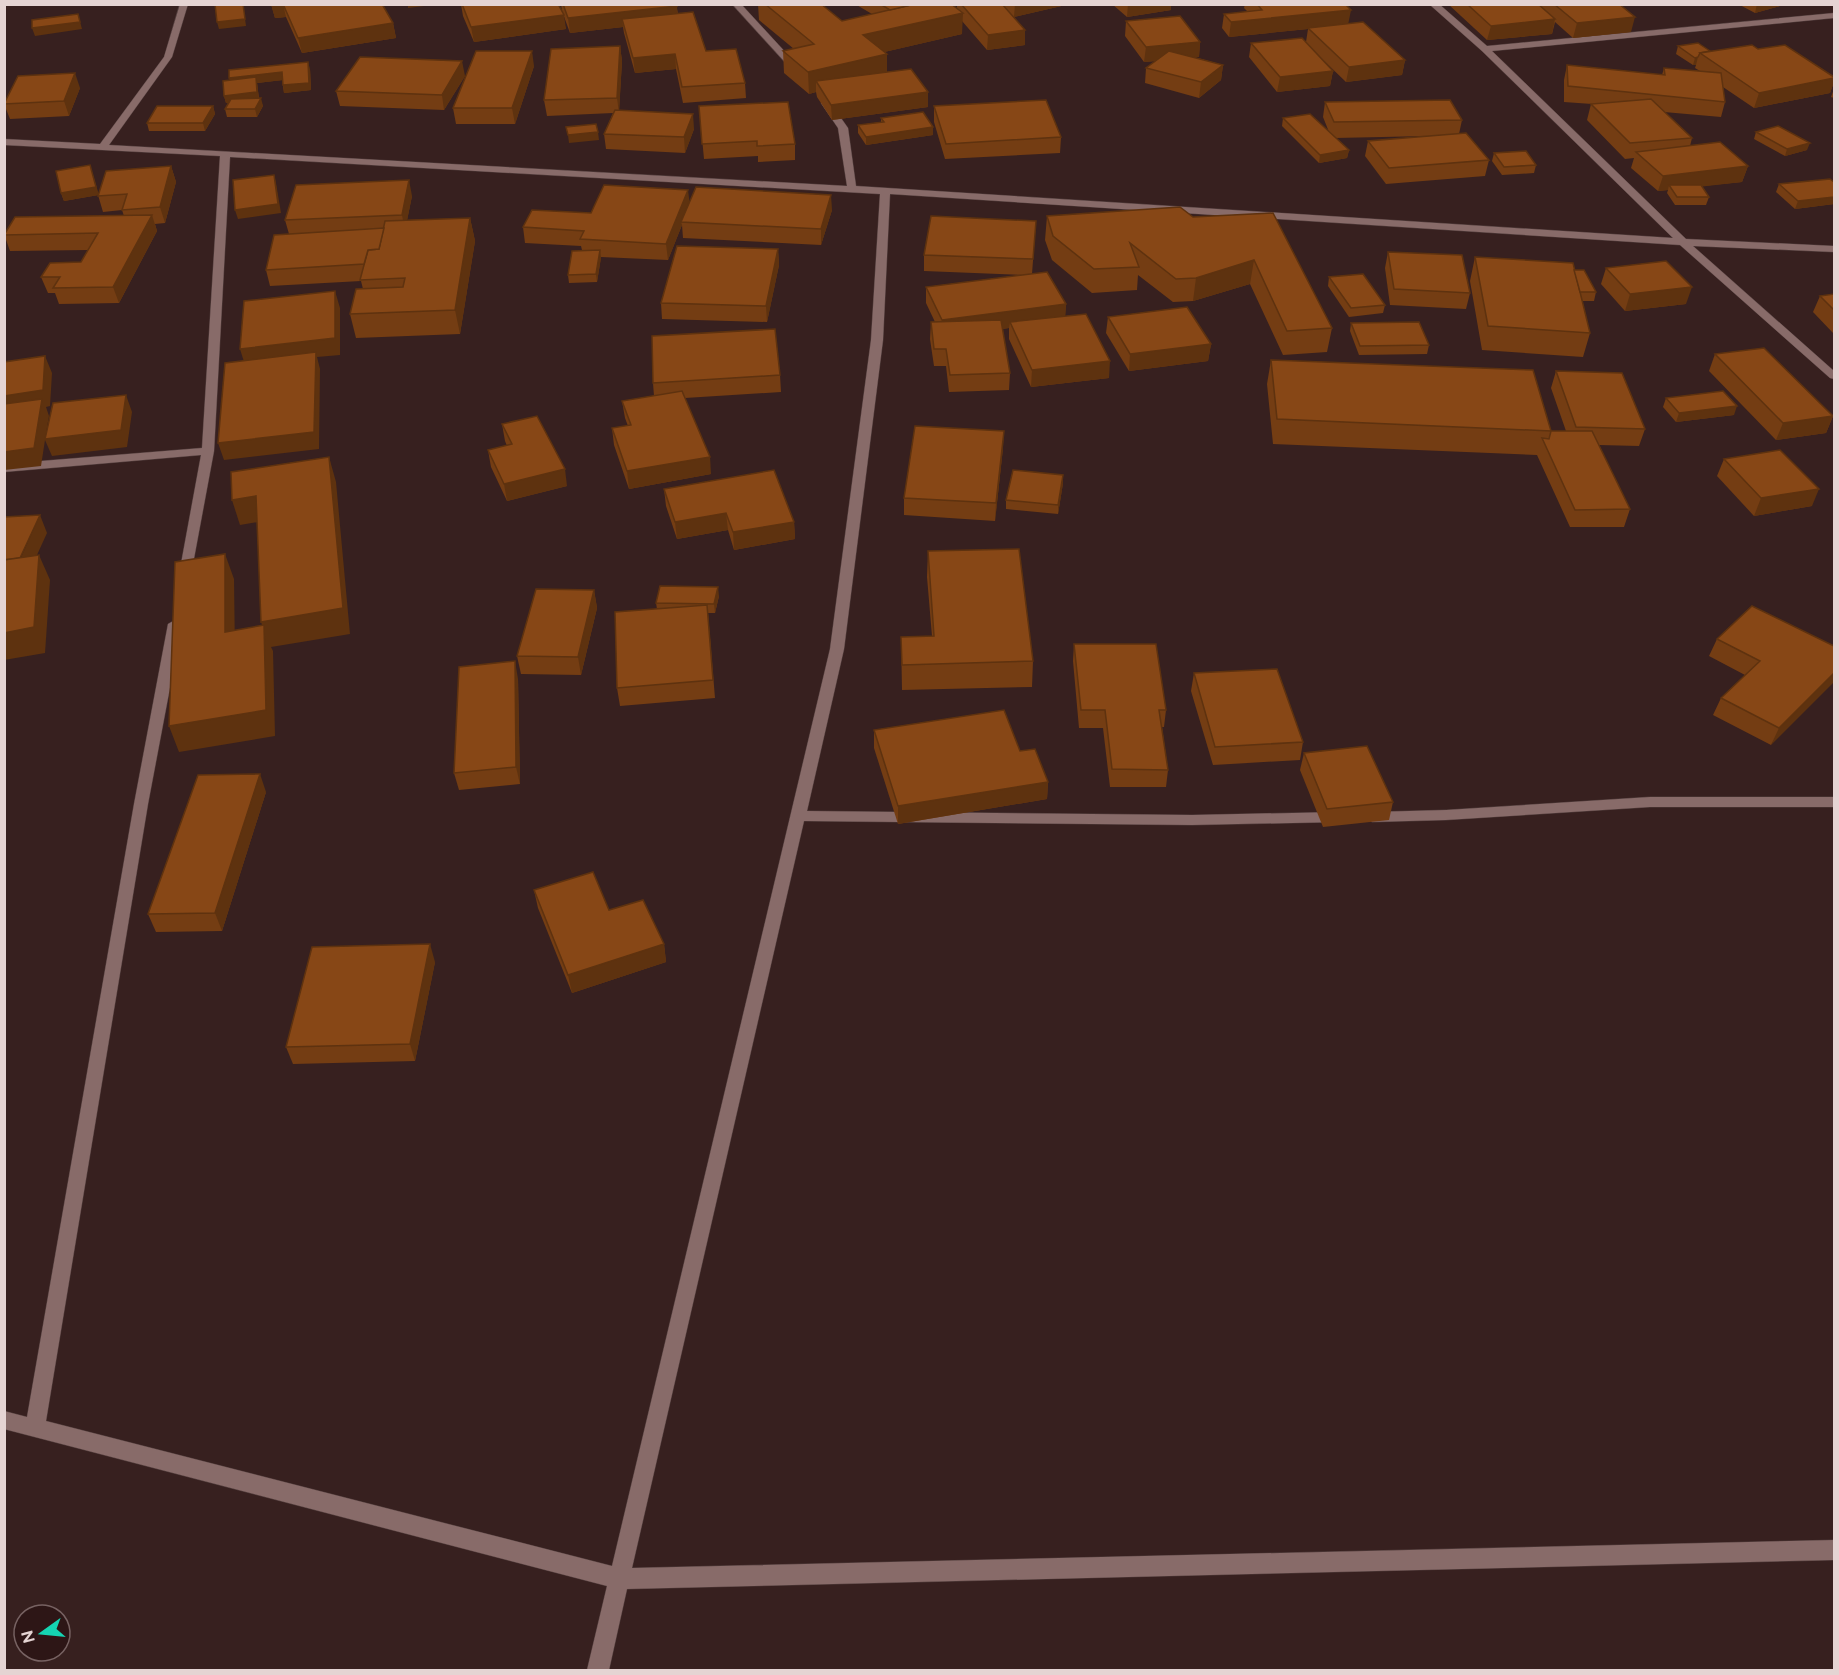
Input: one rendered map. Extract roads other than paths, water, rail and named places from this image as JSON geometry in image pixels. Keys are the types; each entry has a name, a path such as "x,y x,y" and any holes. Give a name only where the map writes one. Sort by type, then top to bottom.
{"street":[{"path":"103,147 168,57 184,4"},
{"path":"736,4 807,81"},
{"path":"1433,4 1485,49 1683,242 1834,376"},
{"path":"1485,49 1834,15"},
{"path":"823,98 843,128 852,189"},
{"path":"4,142 852,189 1683,242 1834,249"},
{"path":"35,1428 141,804 208,451 225,154"},
{"path":"598,1671 837,649 877,340 885,191"},
{"path":"4,468 208,451"},
{"path":"799,816 1204,820 1446,815 1650,802 1834,802"},
{"path":"4,1420 620,1579 1834,1550"}]}
